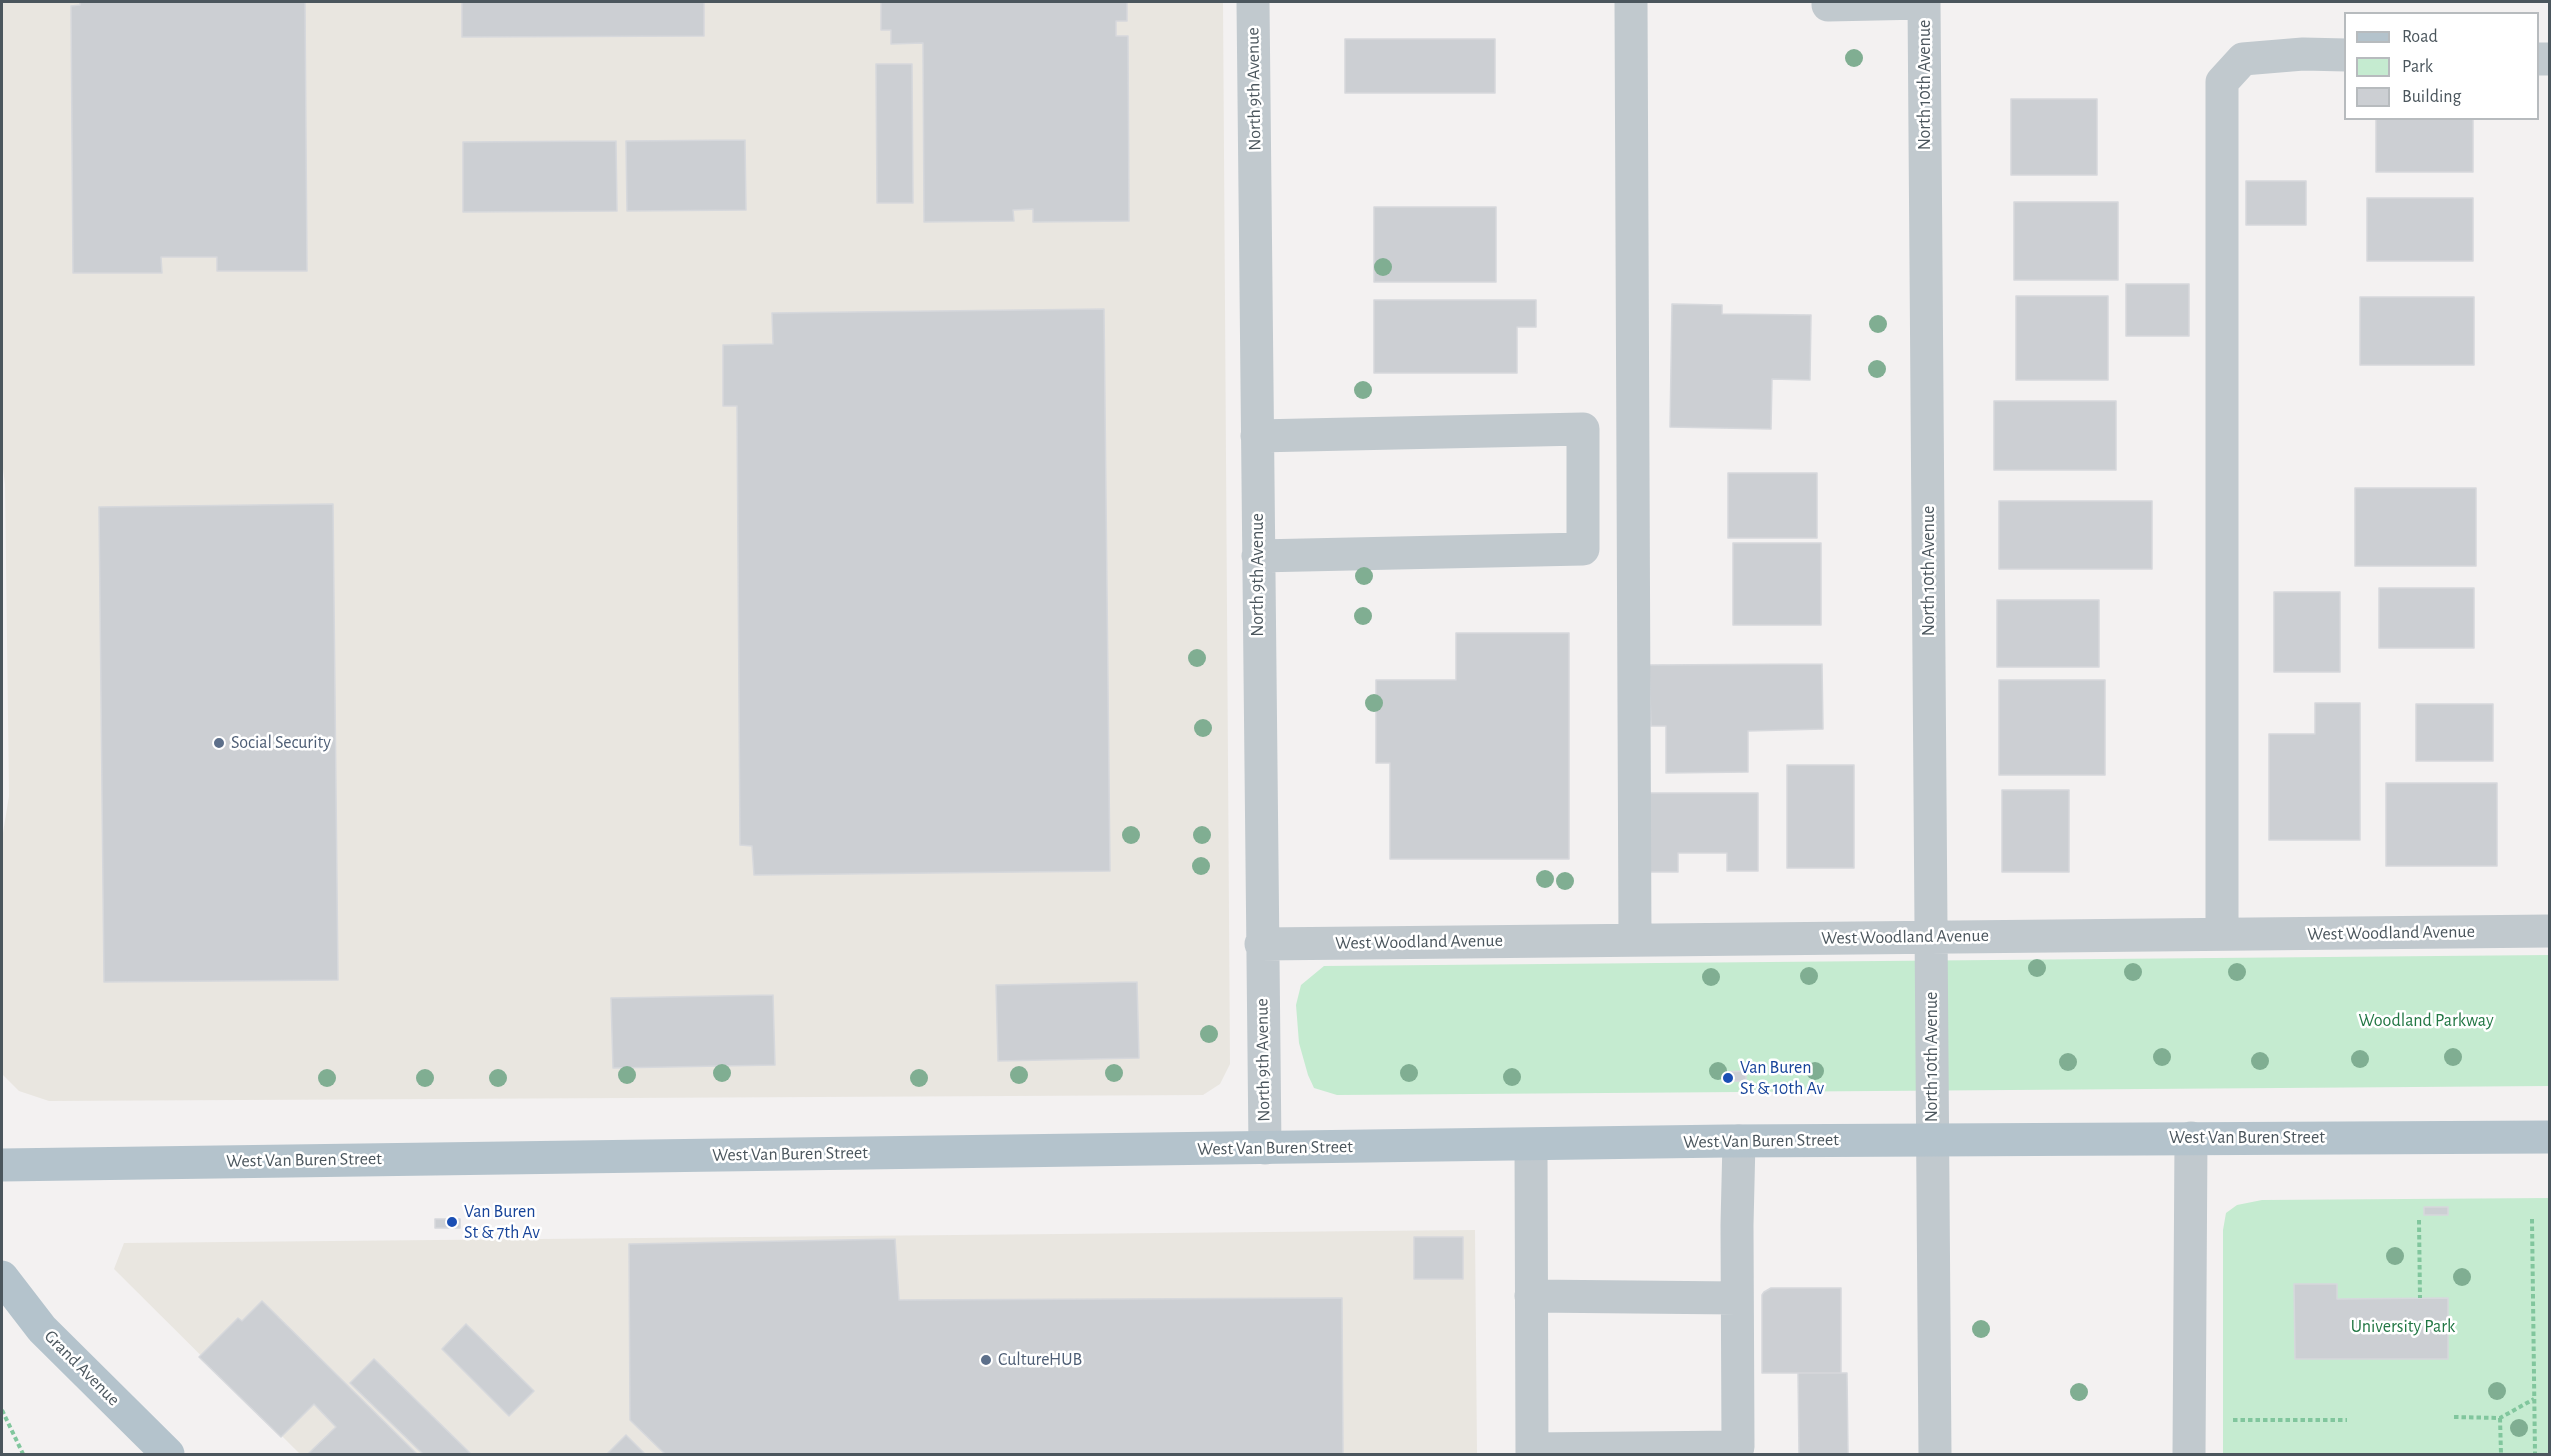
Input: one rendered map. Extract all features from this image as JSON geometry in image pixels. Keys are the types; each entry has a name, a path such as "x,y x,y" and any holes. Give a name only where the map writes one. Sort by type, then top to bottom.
{"main road":[{"name":"West Van Buren Street","path":"2,1165 1739,1141 2550,1137"},
{"name":"Grand Avenue","path":"2,1277 42,1329 168,1455"}],"street":[{"name":"North 9th Avenue","path":"1253,2 1261,944 1265,1148"},
{"path":"1631,2 1635,940"},
{"path":"1828,3 1924,2"},
{"name":"North 10th Avenue","path":"1924,2 1935,1455"},
{"path":"2222,934 2222,82 2243,59 2303,54 2344,55"},
{"path":"1257,436 1583,429 1583,549 1258,556"},
{"name":"West Woodland Avenue","path":"1261,944 2550,931"},
{"path":"2189,1455 2192,1138"},
{"path":"1531,1145 1532,1452 1738,1447 1739,1141"},
{"path":"1532,1296 1737,1298"}],"path":[{"path":"2532,1219 2535,1455"},
{"path":"2419,1220 2420,1298"},
{"path":"2454,1417 2500,1418 2534,1399"},
{"path":"2,1410 23,1455"},
{"path":"2500,1418 2501,1455"},
{"path":"2233,1420 2347,1420"}],"shaded area":[{"path":"2,2 1223,2 1230,1064 1220,1084 1203,1095 49,1101 19,1091 2,1074 2,839 9,796 5,484 2,461"},
{"path":"1475,1230 1477,1454 300,1454 114,1269 124,1243"}],"green space":[{"name":"Woodland Parkway","path":"2549,955 2549,1086 1337,1095 1314,1088 1308,1075 1299,1043 1296,1005 1301,985 1324,966"},
{"name":"University Park","path":"2549,1198 2549,1454 2223,1454 2223,1230 2226,1213 2237,1205 2262,1200"}],"building":[{"path":"80,2 305,2 307,271 217,271 217,257 161,257 162,273 73,273 71,6 80,5"},
{"path":"462,2 704,2 704,36 462,37"},
{"path":"881,2 1127,2 1127,21 1116,21 1116,36 1128,36 1129,221 1033,222 1033,209 1013,210 1014,221 924,222 923,43 891,44 891,30 881,30"},
{"path":"1345,39 1495,39 1495,93 1345,93"},
{"path":"876,64 912,64 913,203 877,203"},
{"path":"2011,99 2097,99 2097,175 2011,175"},
{"path":"2376,120 2473,120 2473,172 2376,172"},
{"path":"745,140 746,210 627,211 626,141"},
{"path":"616,141 617,211 463,212 463,142"},
{"path":"2246,181 2306,181 2306,225 2246,225"},
{"path":"2367,198 2473,198 2473,261 2367,261"},
{"path":"2014,202 2118,202 2118,280 2014,280"},
{"path":"1374,207 1496,207 1496,282 1374,282"},
{"path":"2126,284 2189,284 2189,336 2126,336"},
{"path":"2016,296 2108,296 2108,380 2016,380"},
{"path":"2360,297 2474,297 2474,365 2360,365"},
{"path":"1374,300 1536,300 1536,327 1517,327 1517,373 1374,373"},
{"path":"1672,304 1722,305 1722,314 1811,315 1810,380 1772,379 1771,429 1670,427"},
{"path":"1104,309 1110,871 754,875 752,846 740,845 737,406 723,406 723,345 773,344 772,313"},
{"path":"1994,401 2116,401 2116,470 1994,470"},
{"path":"1728,473 1817,473 1817,538 1728,538"},
{"path":"2355,488 2476,488 2476,566 2355,566"},
{"path":"1999,501 2152,501 2152,569 1999,569"},
{"name":"Social Security","path":"333,504 338,980 104,982 99,507"},
{"path":"1733,543 1821,543 1821,625 1733,625"},
{"path":"2379,588 2474,588 2474,648 2379,648"},
{"path":"2274,592 2340,592 2340,672 2274,672"},
{"path":"1997,600 2099,600 2099,667 1997,667"},
{"path":"1456,633 1569,633 1569,859 1390,859 1390,763 1376,763 1376,680 1456,680"},
{"path":"1822,664 1823,729 1748,731 1748,772 1666,773 1666,726 1651,726 1649,665"},
{"path":"1999,680 2105,680 2105,775 1999,775"},
{"path":"2315,703 2360,703 2360,840 2269,840 2269,734 2315,734"},
{"path":"2416,704 2493,704 2493,761 2416,761"},
{"path":"1787,765 1854,765 1854,868 1787,868"},
{"path":"2386,783 2497,783 2497,866 2386,866"},
{"path":"2002,790 2069,790 2069,872 2002,872"},
{"path":"1646,793 1758,793 1758,871 1727,871 1727,853 1678,853 1678,872 1646,872"},
{"path":"1137,982 1139,1058 998,1061 996,985"},
{"path":"773,995 775,1065 613,1068 611,998"},
{"path":"1746,1071 1746,1081 1724,1081 1724,1072"},
{"path":"2424,1207 2448,1207 2448,1215 2424,1215"},
{"path":"435,1219 460,1219 460,1228 435,1228"},
{"path":"1414,1237 1463,1237 1463,1279 1414,1279"},
{"name":"CultureHUB","path":"895,1239 899,1300 1342,1298 1343,1454 665,1454 630,1420 629,1244"},
{"path":"2294,1284 2337,1284 2337,1299 2448,1298 2448,1359 2295,1359"},
{"path":"1771,1288 1841,1288 1841,1373 1762,1373 1762,1295"},
{"path":"262,1301 417,1454 308,1454 336,1427 314,1404 281,1437 199,1357 238,1318 242,1321"},
{"path":"466,1324 534,1391 509,1416 442,1349"},
{"path":"374,1359 470,1453 423,1454 350,1383"},
{"path":"1798,1373 1847,1373 1848,1454 1799,1454"},
{"path":"626,1435 645,1454 607,1454"}],"place":[{"name":"Social Security","path":"219,743"},
{"name":"Van Buren St & 10th Av","path":"1728,1078"},
{"name":"Van Buren St & 7th Av","path":"452,1222"},
{"name":"CultureHUB","path":"986,1360"}]}
